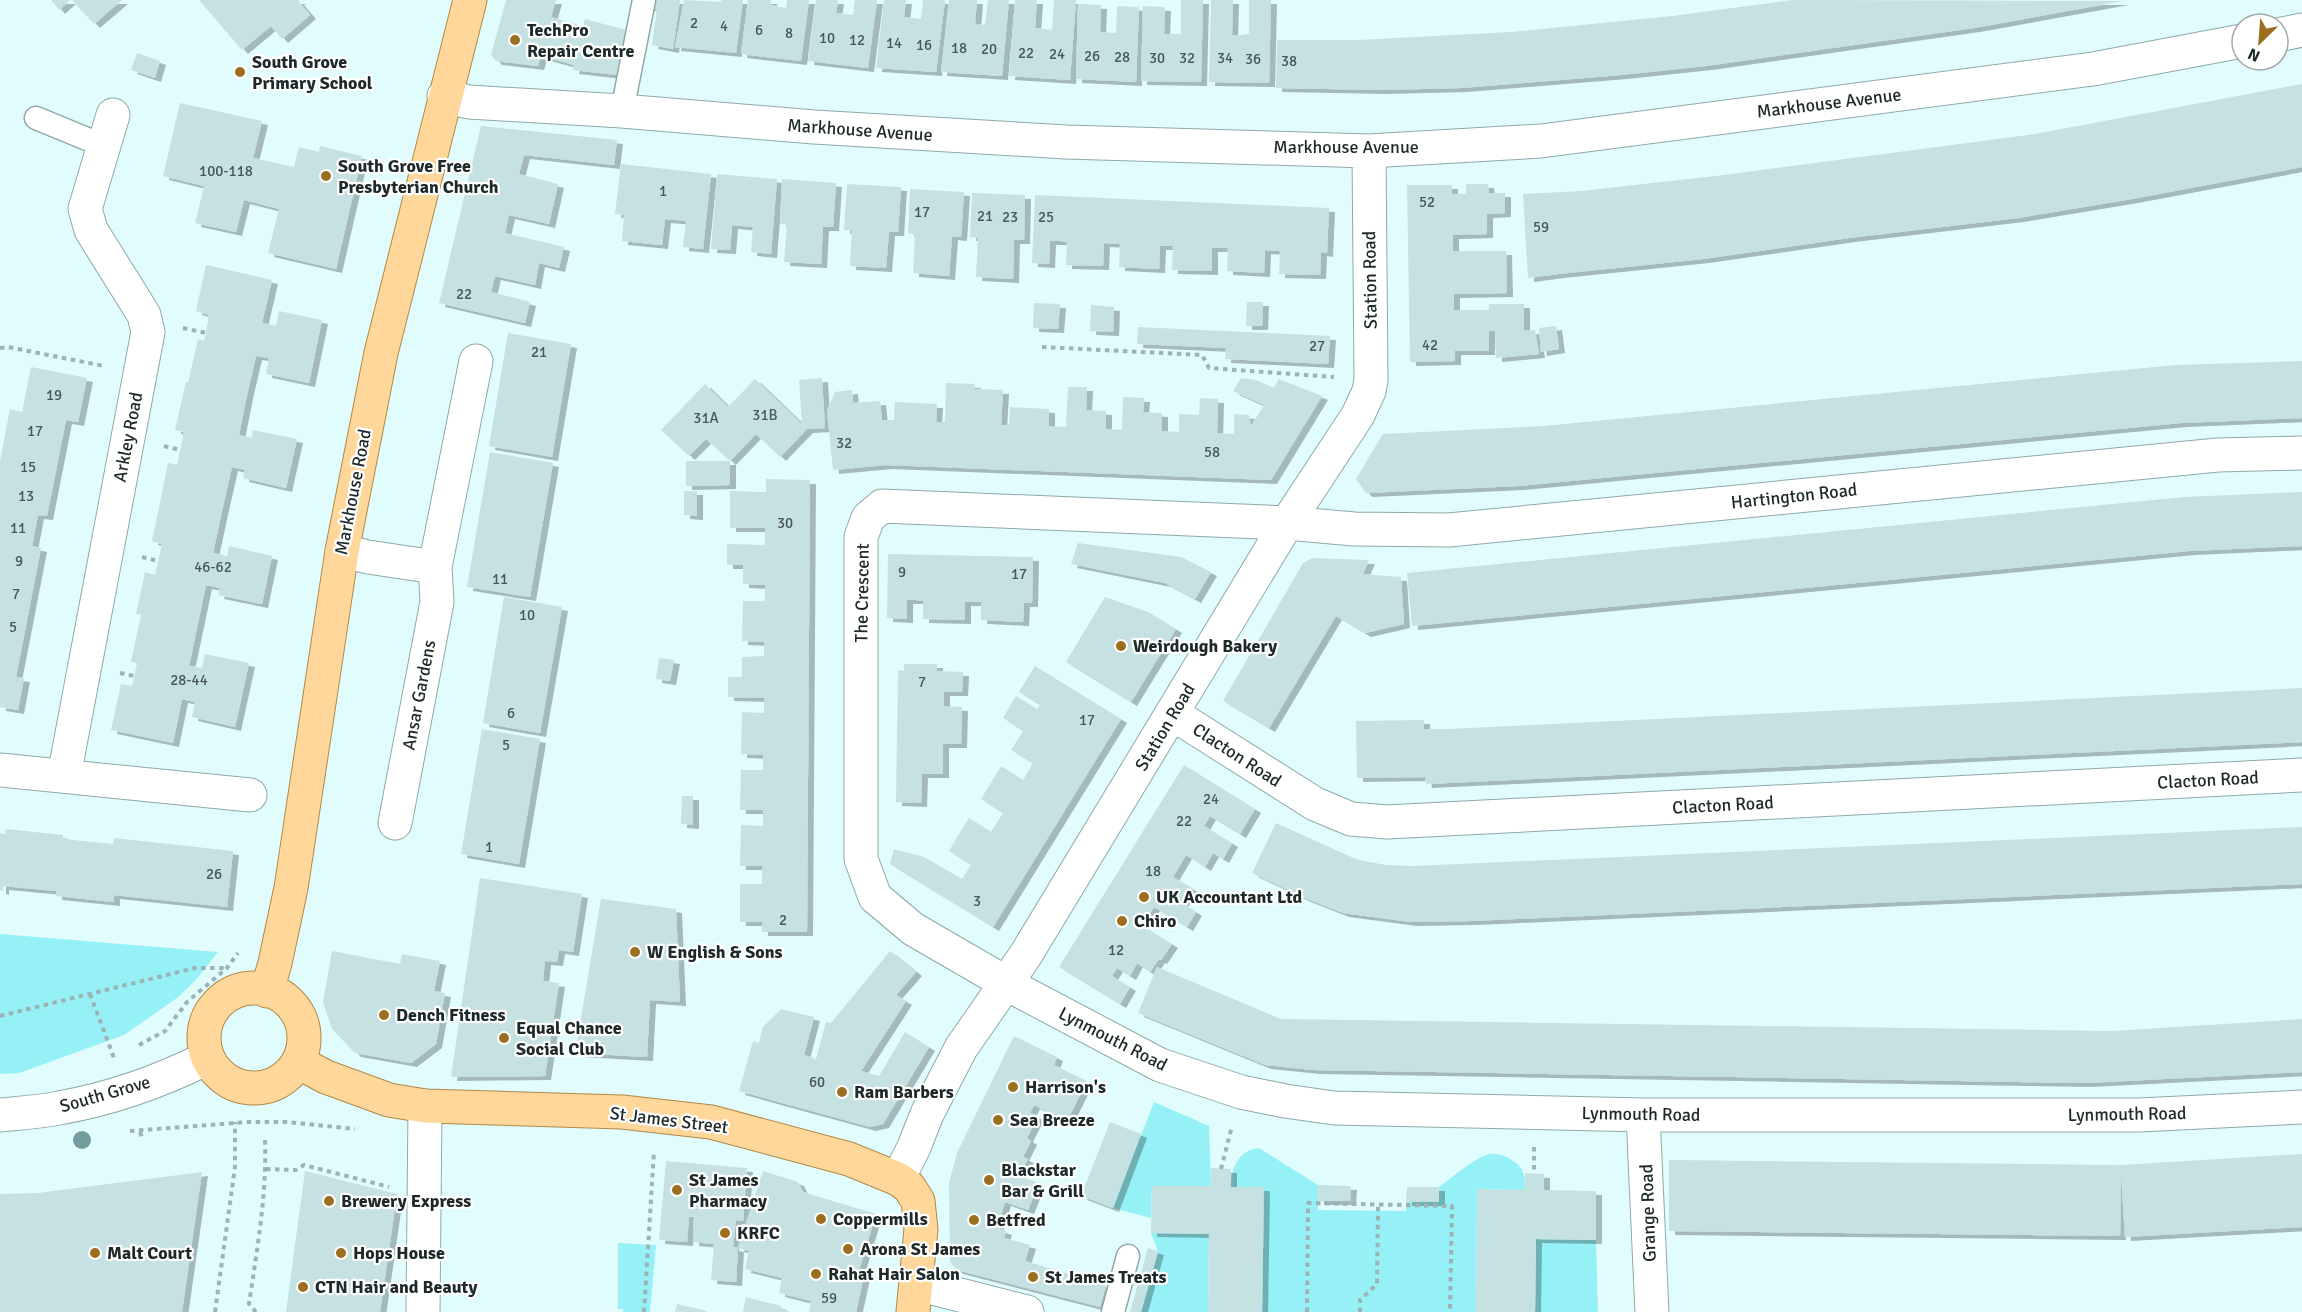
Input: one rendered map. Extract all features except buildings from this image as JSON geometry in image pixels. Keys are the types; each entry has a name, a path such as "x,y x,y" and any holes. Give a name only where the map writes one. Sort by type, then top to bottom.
{"main road":[{"name":"Markhouse Road","path":"267,991 285,921 302,828 316,710 342,551 383,343 470,0"},
{"path":"251,988 267,991 287,1000 300,1017 304,1034 298,1062 279,1082 260,1088 243,1087 225,1079 207,1058 204,1041 205,1026 214,1007 232,993 251,988"},
{"name":"St James Street","path":"298,1062 326,1077 389,1100 425,1106 622,1112 711,1122 849,1159 898,1179 909,1187 918,1201 921,1229 915,1298"}],"street":[{"name":"Markhouse Avenue","path":"444,96 469,102 622,111 814,127 1054,141 1369,151 1553,139 2093,69 2230,43"},
{"name":"Arkley Road","path":"64,776 148,332 144,315 91,230 85,209 113,115"},
{"name":"Station Road","path":"898,1179 927,1114 961,1048 1025,956 1287,523 1358,415 1369,391 1371,380 1369,151"},
{"name":"Ansar Gardens","path":"395,823 437,602 435,567 476,362"},
{"name":"Hartington Road","path":"1287,523 1354,528 1449,530 2218,455 2302,453"},
{"name":"The Crescent","path":"1005,982 913,929 875,897 861,859 861,537 868,518 882,506 1287,523"},
{"path":"342,551 435,567"},
{"name":"Clacton Road","path":"1173,714 1315,804 1351,819 1387,822 2302,775"},
{"path":"0,770 250,795"},
{"name":"Lynmouth Road","path":"1005,982 1160,1065 1241,1092 1334,1108 1643,1115 2139,1115 2302,1107"},
{"name":"South Grove","path":"0,1115 60,1108 126,1091 184,1070 207,1058"},
{"path":"423,1312 425,1106"},
{"name":"Grange Road","path":"1643,1115 1652,1312"},
{"path":"915,1298 1027,1312"}],"lane":[{"path":"622,111 644,0"},
{"path":"36,118 104,146"},
{"path":"1113,1312 1128,1256"}],"path":[{"path":"0,348 8,347 140,373"},
{"path":"1042,347 1202,355 1209,368 1371,380"},
{"name":"South Grove","path":"122,1053 114,1058 90,994 195,968 227,968 187,1002 165,1031 131,1049"},
{"path":"0,1016 90,994"},
{"path":"143,1140 140,1131 235,1122 287,1122 359,1130"},
{"path":"215,1312 235,1167 235,1122"},
{"path":"256,1312 249,1304 264,1202 265,1139"},
{"path":"644,1312 654,1144"},
{"path":"266,1169 296,1170 304,1165 388,1187 423,1190"},
{"path":"1307,1312 1308,1203 1452,1206 1450,1312"},
{"path":"1360,1312 1360,1300 1377,1284 1378,1205"}],"shaded area":[{"path":"0,934 218,952 195,981 177,998 124,1035 19,1073 0,1074"},
{"path":"1154,1102 1209,1126 1211,1186 1152,1186 1151,1218 1113,1208"},
{"path":"1259,1148 1318,1185 1318,1210 1406,1211 1406,1202 1439,1202 1439,1187 1471,1163 1485,1156 1500,1155 1517,1164 1524,1173 1525,1190 1477,1189 1476,1312 1262,1312 1263,1187 1231,1187 1234,1167 1241,1156"},
{"path":"1151,1233 1209,1234 1208,1312 1141,1312 1158,1251"},
{"path":"1536,1239 1596,1240 1598,1312 1535,1312"},
{"path":"618,1243 656,1245 650,1312 623,1312 623,1309 618,1309"}],"place":[{"name":"TechPro Repair Centre","path":"515,40"},
{"name":"South Grove Primary School","path":"240,72"},
{"name":"South Grove Free Presbyterian Church","path":"326,176"},
{"name":"Weirdough Bakery","path":"1121,646"},
{"name":"UK Accountant Ltd","path":"1144,897"},
{"name":"Chiro","path":"1122,921"},
{"name":"W English & Sons","path":"635,952"},
{"name":"Dench Fitness","path":"384,1015"},
{"name":"Equal Chance Social Club","path":"504,1038"},
{"name":"Harrison's","path":"1013,1087"},
{"name":"Ram Barbers","path":"842,1092"},
{"name":"Sea Breeze","path":"998,1120"},
{"name":"Blackstar Bar & Grill","path":"989,1180"},
{"name":"St James Pharmacy","path":"677,1190"},
{"name":"Brewery Express","path":"329,1201"},
{"name":"Coppermills","path":"821,1219"},
{"name":"Betfred","path":"974,1220"},
{"name":"KRFC","path":"725,1233"},
{"name":"Arona St James","path":"848,1249"},
{"name":"Malt Court","path":"95,1253"},
{"name":"Hops House","path":"341,1253"},
{"name":"Rahat Hair Salon","path":"816,1274"},
{"name":"St James Treats","path":"1033,1277"},
{"name":"CTN Hair and Beauty","path":"303,1287"}]}
